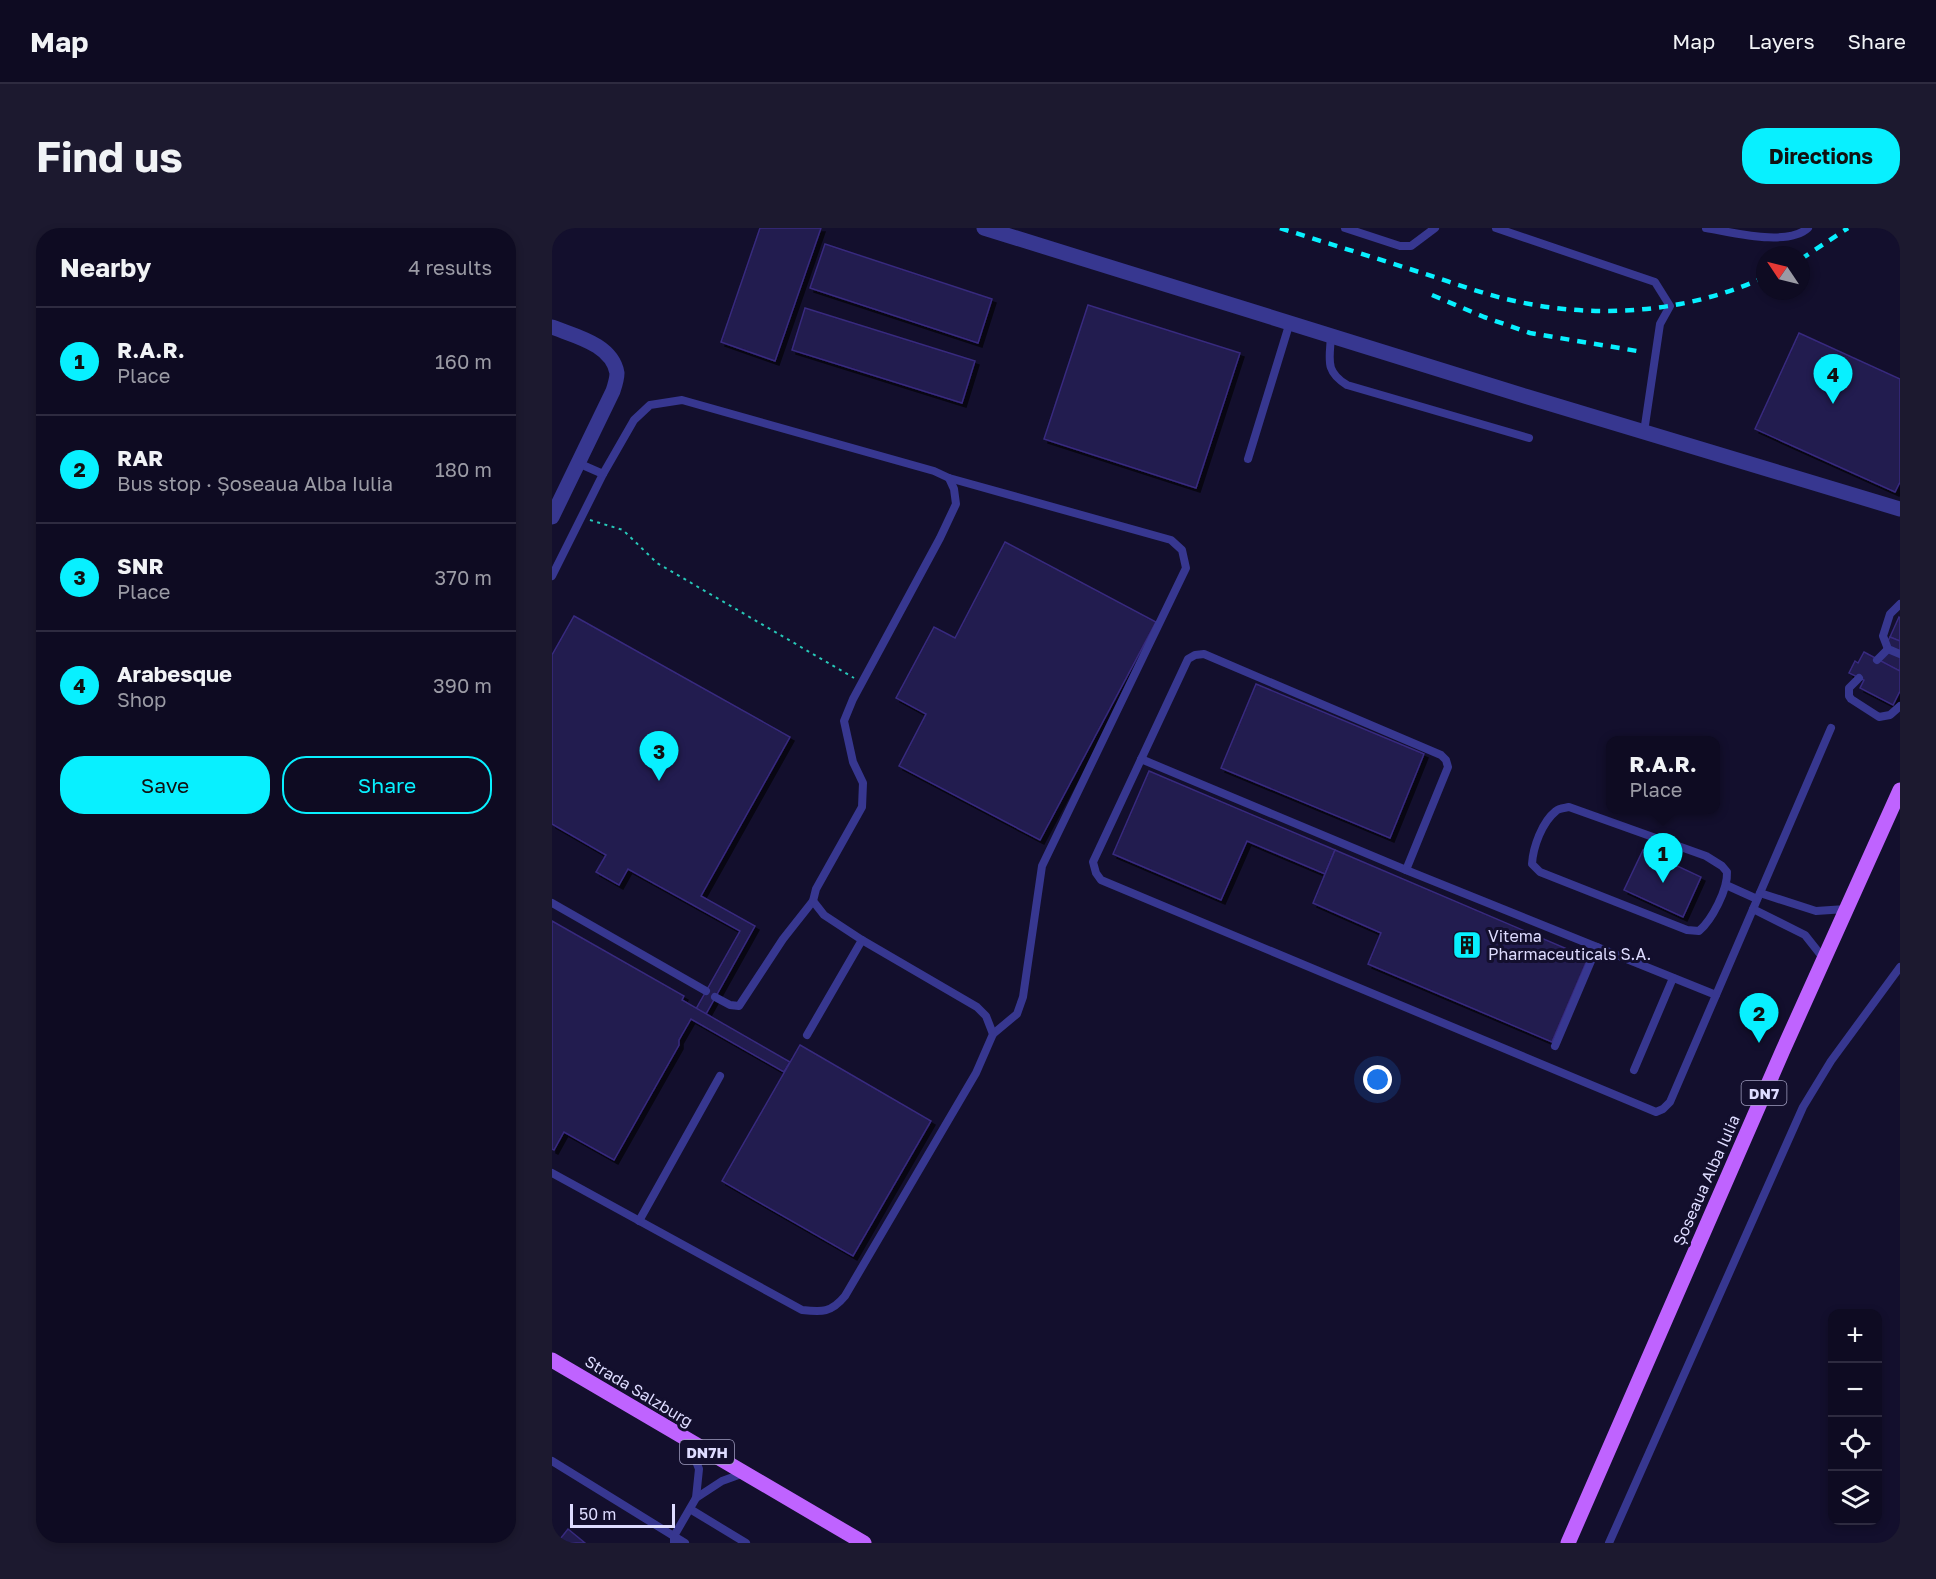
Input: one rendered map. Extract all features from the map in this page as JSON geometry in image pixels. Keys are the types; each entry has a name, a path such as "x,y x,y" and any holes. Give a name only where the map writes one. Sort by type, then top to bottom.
{"main road":[{"name":"Șoseaua Alba Iulia","path":"1568,1543 1900,790"},
{"name":"Strada Salzburg","path":"552,1360 559,1370 864,1543"},
{"name":"Șoseaua Alba Iulia","path":"1558,1543 1591,1487"}],"street":[{"path":"984,228 1900,509"},
{"path":"552,327 596,345 614,363 617,375 613,392 552,517"}],"lane":[{"path":"1345,228 1400,246 1411,246 1435,228"},
{"path":"1496,228 1655,282 1670,306 1660,324 1644,432"},
{"path":"1706,228 1778,238 1802,233 1808,228"},
{"path":"1248,459 1290,322"},
{"path":"1331,335 1329,366 1335,377 1347,385 1529,438"},
{"path":"552,576 603,474 634,420 650,405 682,400 1171,540 1182,550 1185,568 1042,866 1023,997 1017,1014 993,1034 976,1073 845,1296 837,1305 824,1312 801,1310 552,1173"},
{"path":"578,463 603,474"},
{"path":"715,997 730,1005 739,1006 783,939 813,901 816,889 862,807 863,783 853,762 844,721 956,504 954,489 949,478"},
{"path":"1900,604 1890,614 1883,636 1888,649 1900,654"},
{"path":"1877,660 1888,649"},
{"path":"1406,870 1448,767 1446,760 1441,755 1204,654 1188,659 1093,862 1101,880 1656,1112 1670,1102 1832,728"},
{"path":"1858,678 1848,691 1851,699 1879,717 1890,715 1900,706"},
{"path":"1142,759 1406,870 1716,995"},
{"path":"1569,807 1706,856 1727,872 1726,885 1707,924 1699,931 1687,930 1540,872 1532,864 1533,853 1549,818 1557,810 1569,807"},
{"path":"1726,885 1816,911 1846,909"},
{"path":"813,901 824,915 862,940 977,1007 986,1016 993,1034"},
{"path":"552,903 706,991"},
{"path":"1753,909 1805,935 1824,959"},
{"path":"807,1035 862,940"},
{"path":"1556,1046 1597,947"},
{"path":"1609,1543 1803,1107 1831,1061 1900,967"},
{"path":"1634,1070 1673,978"},
{"path":"639,1221 720,1076"},
{"path":"674,1540 696,1498 699,1469 689,1442"},
{"path":"552,1461 674,1540 685,1543"},
{"path":"696,1498 722,1481 744,1473"},
{"path":"690,1509 746,1543"}],"path":[{"path":"582,518 623,530 657,562 862,683"}],"building":[{"path":"760,228 821,228 775,361 721,342"},
{"path":"825,244 992,299 978,343 810,288"},
{"path":"1088,305 1240,353 1196,488 1044,439"},
{"path":"805,308 975,361 962,403 792,350"},
{"path":"1799,333 1900,379 1900,482 1895,492 1755,429"},
{"path":"1005,542 1156,622 1040,840 899,766 926,714 896,698 934,627 955,638"},
{"path":"574,616 790,737 701,896 755,926 706,1014 696,1009 740,931 628,869 619,885 596,872 606,855 552,824 552,655"},
{"path":"1900,618 1900,641 1890,637"},
{"path":"1890,637 1900,641 1900,671 1878,660"},
{"path":"1864,652 1900,671 1900,691 1893,705 1860,688 1864,680 1849,673 1855,661 1858,663"},
{"path":"1256,684 1424,754 1390,838 1221,768"},
{"path":"1149,771 1335,850 1325,874 1247,841 1221,900 1113,854"},
{"name":"Vitema Pharmaceuticals S.A.","path":"1335,850 1588,958 1552,1042 1368,964 1381,933 1313,903"},
{"path":"1643,850 1701,877 1683,917 1624,890"},
{"path":"552,921 684,996 682,1000 790,1062 784,1072 691,1019 679,1040 679,1045 614,1160 564,1132 554,1150 552,1149"},
{"path":"800,1045 931,1121 853,1256 722,1181"},
{"path":"568,1529 585,1543 557,1543"}],"railway":[{"path":"1280,228 1495,296 1538,306 1571,310 1637,310 1670,306 1702,299 1756,280"},
{"path":"1810,253 1848,228"},
{"path":"1432,295 1530,333 1637,351"}],"place":[{"name":"Arabesque","path":"1833,404"},
{"name":"SNR","path":"659,781"},
{"name":"R.A.R.","path":"1663,883"},
{"name":"Vitema Pharmaceuticals S.A.","path":"1467,945"},
{"name":"RAR","path":"1759,1043"}]}
